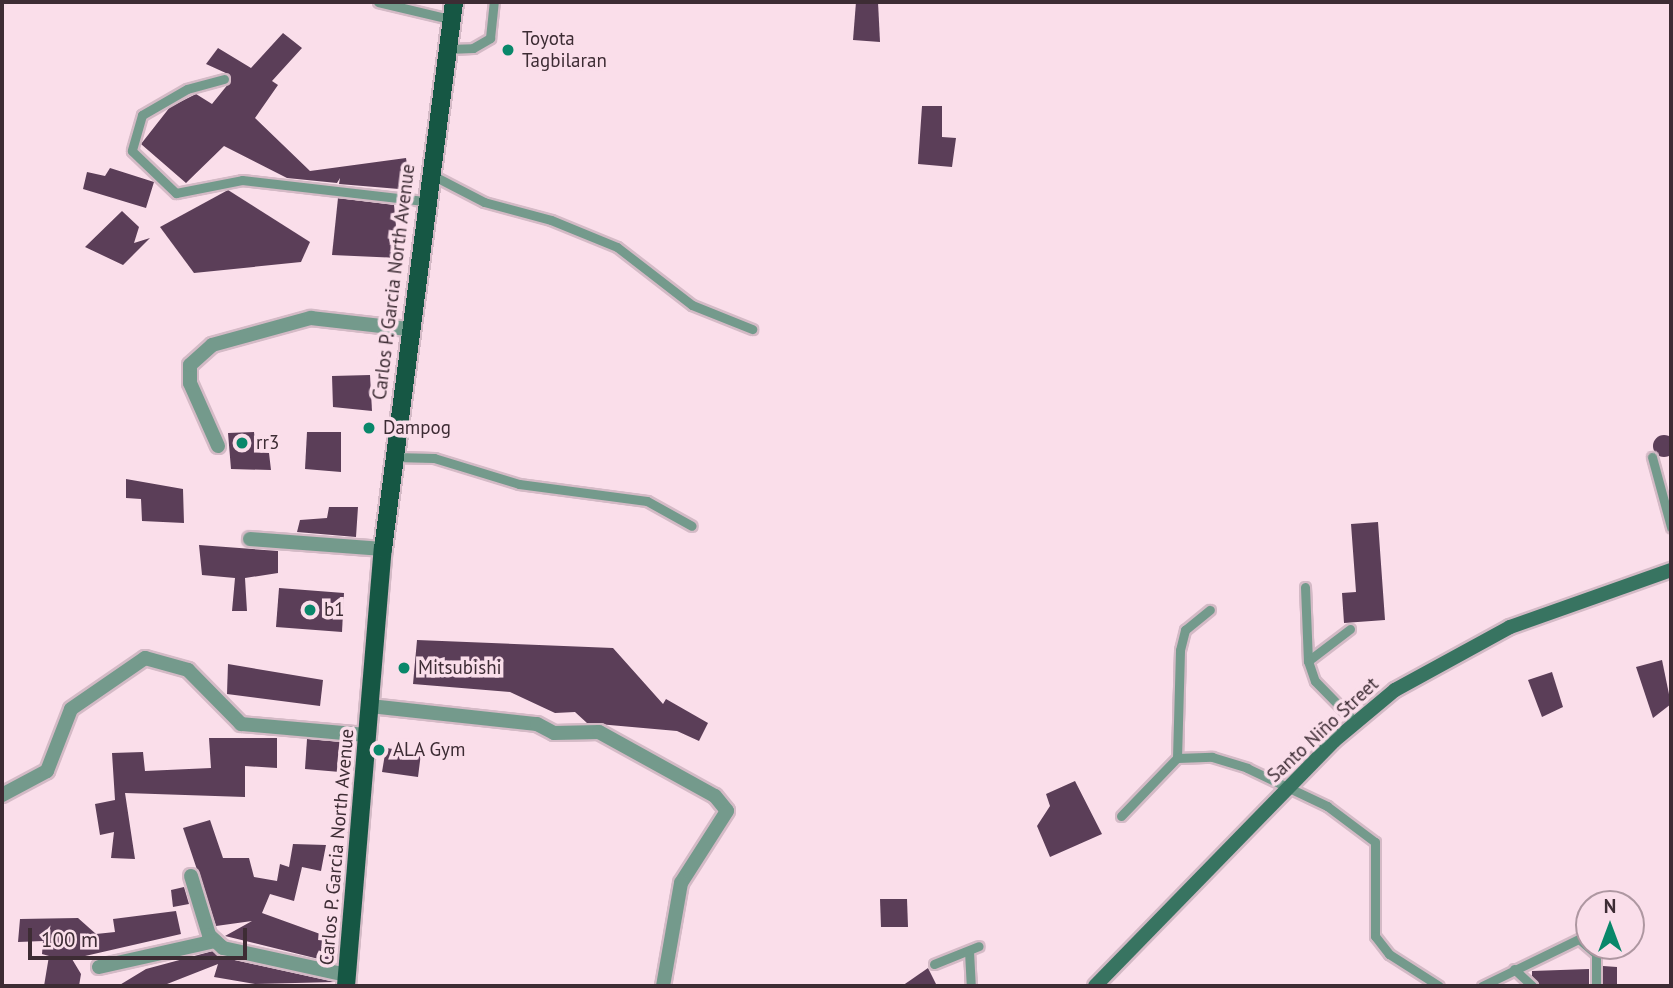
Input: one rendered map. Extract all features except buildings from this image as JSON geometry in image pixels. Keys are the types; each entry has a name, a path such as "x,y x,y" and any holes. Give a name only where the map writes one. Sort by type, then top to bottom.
{"main road":[{"name":"Carlos P. Garcia North Avenue","path":"346,981 383,549 407,329 452,11"},
{"name":"Santo Niño Street","path":"1095,986 1287,788 1395,690 1466,647 1671,570"}],"street":[{"path":"218,446 190,383 190,365 212,345 311,318 407,329"},
{"path":"250,539 383,549"},
{"path":"2,795 47,771 71,709 145,658 188,670 241,724 368,735"},
{"path":"370,706 537,724 554,733 599,732 715,796 726,807 725,819 681,883 663,986"},
{"path":"191,876 215,941"},
{"path":"99,967 215,941 346,981"}],"lane":[{"path":"378,2 452,11"},
{"path":"446,49 473,48 490,38 494,2"},
{"path":"224,79 187,89 142,115 132,152 176,193 242,180 424,201"},
{"path":"428,173 484,202 617,247 692,305 751,329"},
{"path":"394,457 434,458 519,484 647,501 692,526"},
{"path":"1652,457 1671,527"},
{"path":"1305,587 1308,661 1315,681 1356,723"},
{"path":"1121,816 1177,758 1180,650 1185,630 1210,611"},
{"path":"1308,661 1350,629"},
{"path":"1177,758 1212,757 1287,788 1328,806 1375,842 1375,936 1389,954 1439,986"},
{"path":"1482,986 1578,939 1596,954 1596,986"},
{"path":"934,964 979,946"},
{"path":"969,951 971,986"},
{"path":"1514,969 1532,986"}],"place":[{"name":"Toyota Tagbilaran","path":"508,50"},
{"name":"Dampog","path":"369,428"},
{"name":"rr3","path":"242,443"},
{"name":"b1","path":"310,610"},
{"name":"Mitsubishi","path":"404,668"},
{"name":"ALA Gym","path":"379,750"}]}
